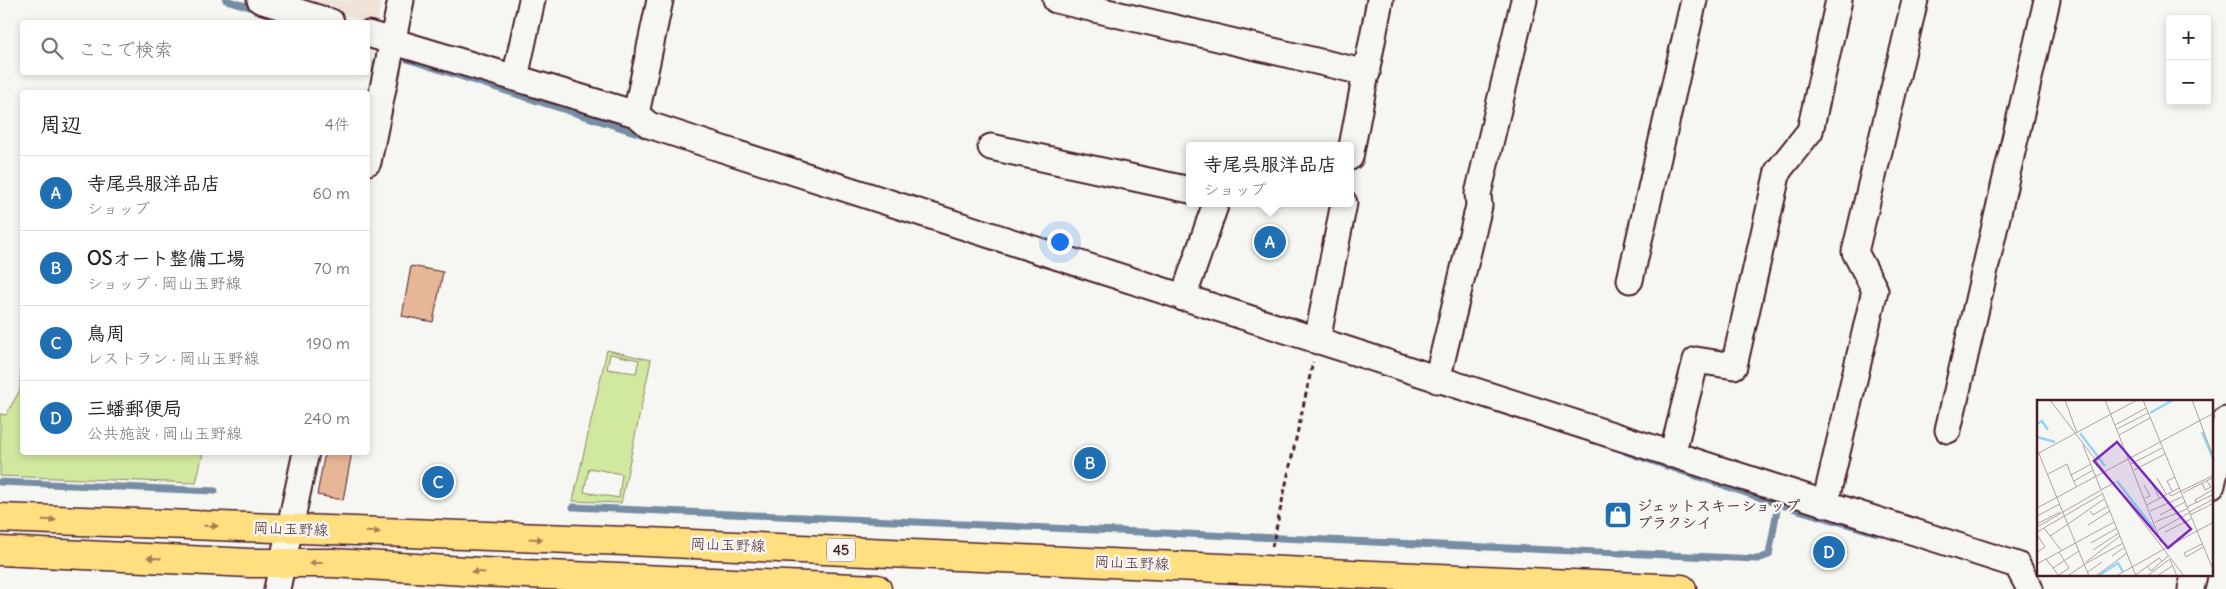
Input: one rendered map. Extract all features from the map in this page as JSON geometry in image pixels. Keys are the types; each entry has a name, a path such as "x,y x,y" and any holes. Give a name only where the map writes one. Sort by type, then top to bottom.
{"main road":[{"name":"岡山玉野線","path":"0,518 1070,560 1682,589"},
{"path":"577,582 582,541"},
{"path":"0,551 280,576 333,563 577,582 877,589"}],"street":[{"path":"260,0 325,20"},
{"path":"370,152 401,0"},
{"path":"515,78 532,0"},
{"path":"636,114 660,0"},
{"path":"1056,0 1367,73"},
{"path":"1353,142 1380,0"},
{"path":"1437,380 1479,206 1478,194 1524,0"},
{"path":"1630,280 1694,0"},
{"path":"1672,455 1696,360 1734,366 1778,171 1810,131 1839,0"},
{"path":"1826,504 1875,290 1855,252 1915,0"},
{"path":"1948,430 2047,0"},
{"path":"370,35 636,114 649,125 1182,298 1316,350 1437,380 2017,565 2030,589"},
{"path":"991,147 1186,189"},
{"path":"1182,298 1215,207"},
{"path":"1316,350 1343,207"},
{"path":"2214,475 2226,420"},
{"path":"280,576 305,455"},
{"path":"2192,589 2194,576"}],"path":[{"path":"1273,542 1316,350"}],"shaded area":[{"path":"298,0 381,0 377,25 370,23 370,20 361,20"}],"green space":[{"path":"607,350 651,360 621,503 573,501","holes":["610,354 639,360 636,373 607,369","589,468 622,474 619,498 584,492"]},
{"path":"20,390 20,455 203,455 196,483 0,476 0,414 6,415"}],"building":[{"path":"411,266 443,272 433,322 402,316"},
{"path":"324,455 351,455 343,500 317,495"}],"waterway":[{"path":"226,0 259,10"},
{"path":"407,59 647,136"},
{"path":"1626,452 1778,504 1877,533"},
{"path":"0,482 215,491"},
{"path":"573,507 1758,559 1769,555 1778,504"}],"place":[{"name":"寺尾呉服洋品店","path":"1270,242"},
{"name":"OSオート整備工場","path":"1090,463"},
{"name":"鳥周","path":"438,482"},
{"name":"ジェットスキーショップ プラクシイ","path":"1618,515"},
{"name":"三蟠郵便局","path":"1829,552"}]}
